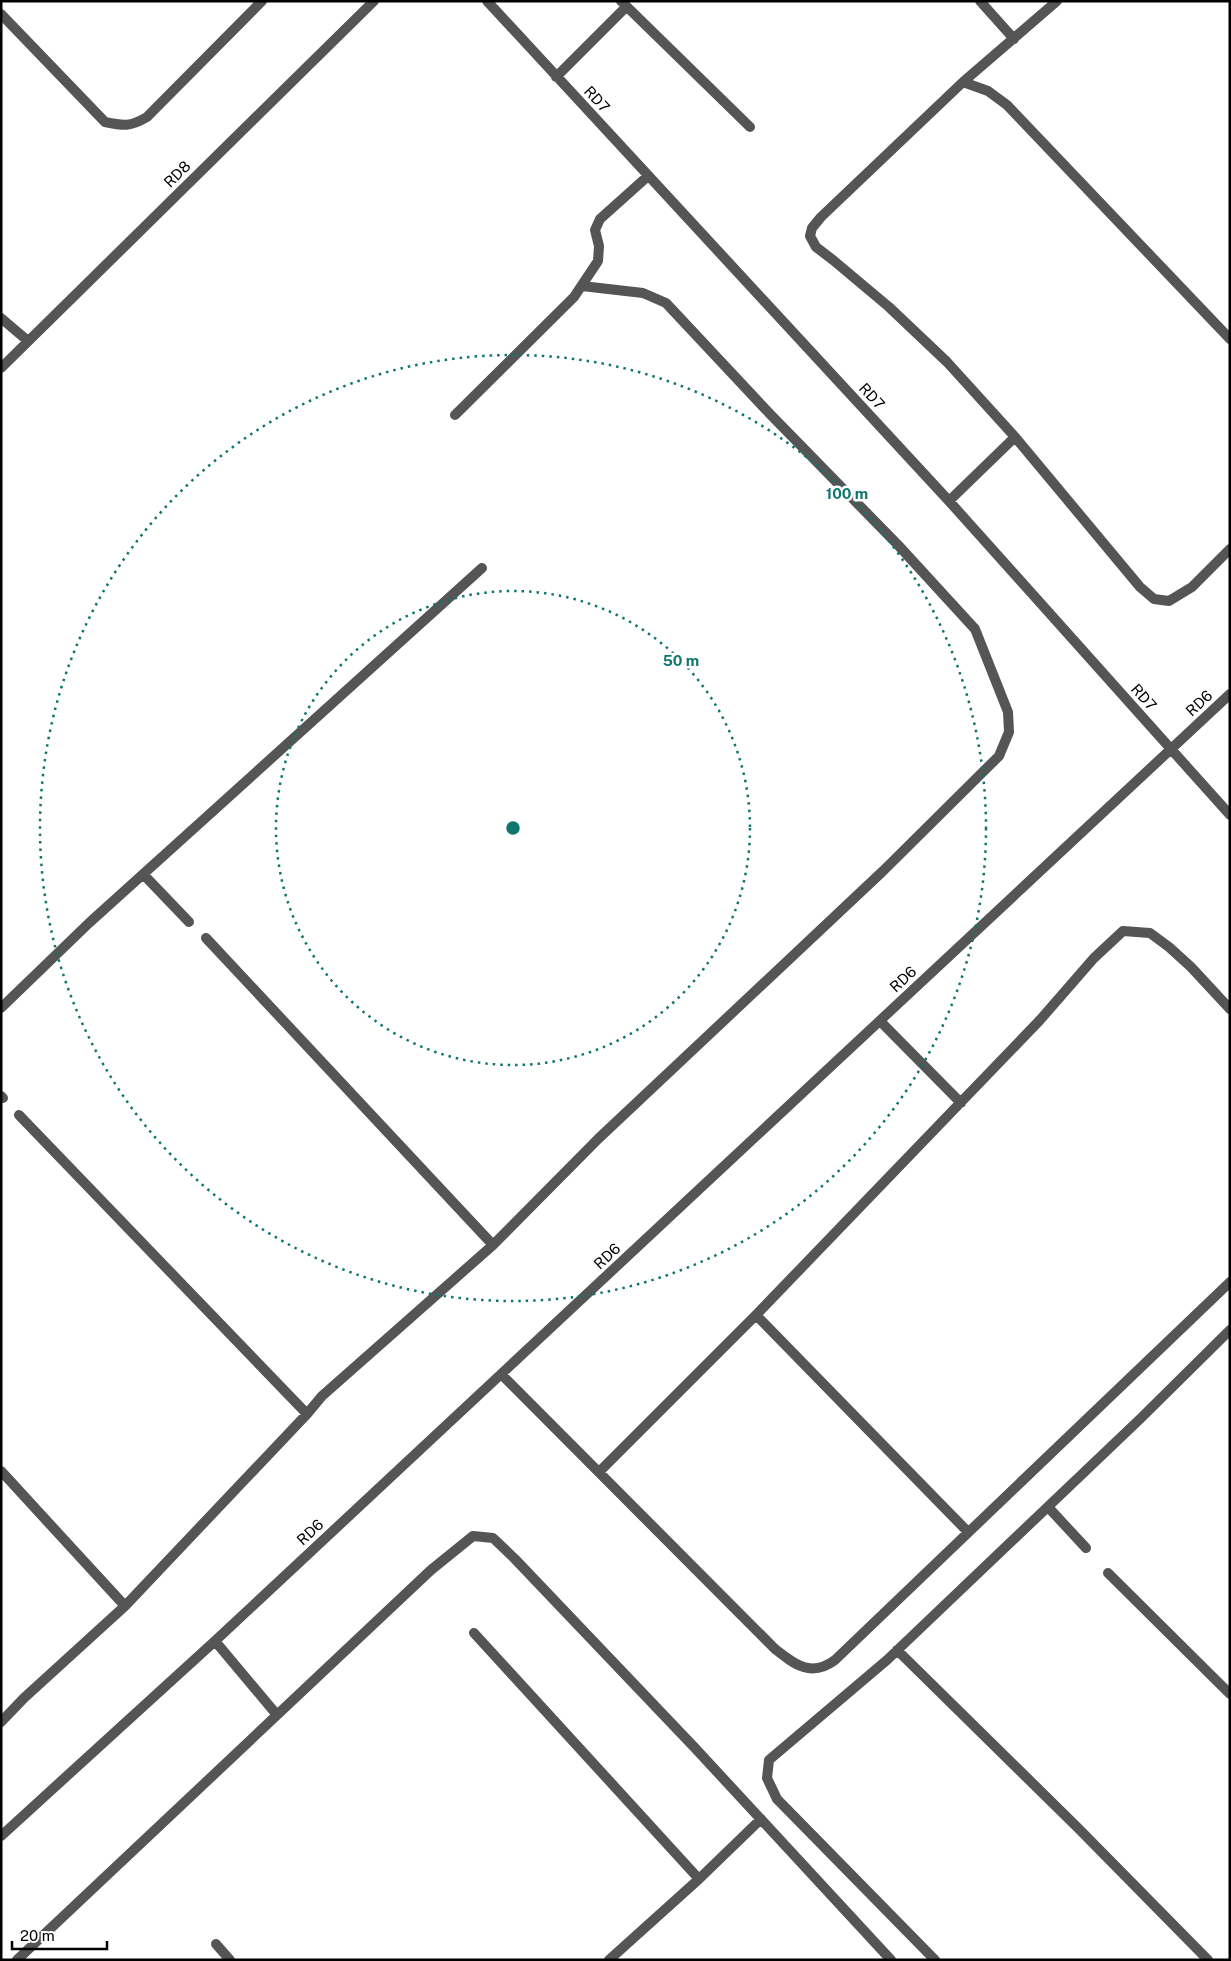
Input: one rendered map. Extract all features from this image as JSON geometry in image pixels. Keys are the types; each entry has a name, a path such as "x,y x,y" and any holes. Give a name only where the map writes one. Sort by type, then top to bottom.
{"lane":[{"path":"1,14 105,122 122,126 136,124 147,117 262,1"},
{"name":"RD8","path":"1,368 374,1"},
{"name":"RD7","path":"488,1 556,77 949,501 1230,815"},
{"path":"980,1 1014,39"},
{"path":"1057,1 963,82 822,217 812,228 810,236 816,247 889,307 947,362 1014,437 1140,587 1154,599 1169,601 1192,588 1230,549"},
{"path":"556,77 623,4 750,127"},
{"path":"963,82 988,91 1007,105 1230,339"},
{"path":"455,415 574,298 598,261 599,246 595,230 600,219 648,176"},
{"path":"1,1722 24,1698 125,1606 322,1396 492,1245 598,1139 883,871 998,756 1009,732 1008,712 975,629 898,545 770,414 666,303 643,294 582,286"},
{"path":"1,318 28,341"},
{"path":"949,501 1014,437"},
{"path":"1,1008 143,874 482,568"},
{"name":"RD6","path":"1,1836 215,1641 1230,694"},
{"path":"143,874 189,922"},
{"path":"599,1472 756,1315 1040,1020 1094,958 1123,930 1150,934 1170,947 1230,1009"},
{"path":"206,938 492,1245"},
{"path":"880,1021 960,1103"},
{"path":"19,1115 307,1414"},
{"path":"502,1374 775,1649 800,1667 826,1666 1230,1282"},
{"path":"756,1315 968,1532"},
{"path":"935,1960 777,1799 767,1778 770,1760 897,1650 1048,1507 1230,1330"},
{"path":"1,1471 125,1606"},
{"path":"1048,1507 1086,1548"},
{"path":"17,1960 431,1570 473,1536 493,1538 761,1819 891,1960"},
{"path":"1108,1573 1230,1694"},
{"path":"474,1633 699,1878"},
{"path":"215,1641 277,1715"},
{"path":"897,1650 1078,1828 1208,1960"},
{"path":"609,1960 761,1819"},
{"path":"216,1944 230,1960"}]}
